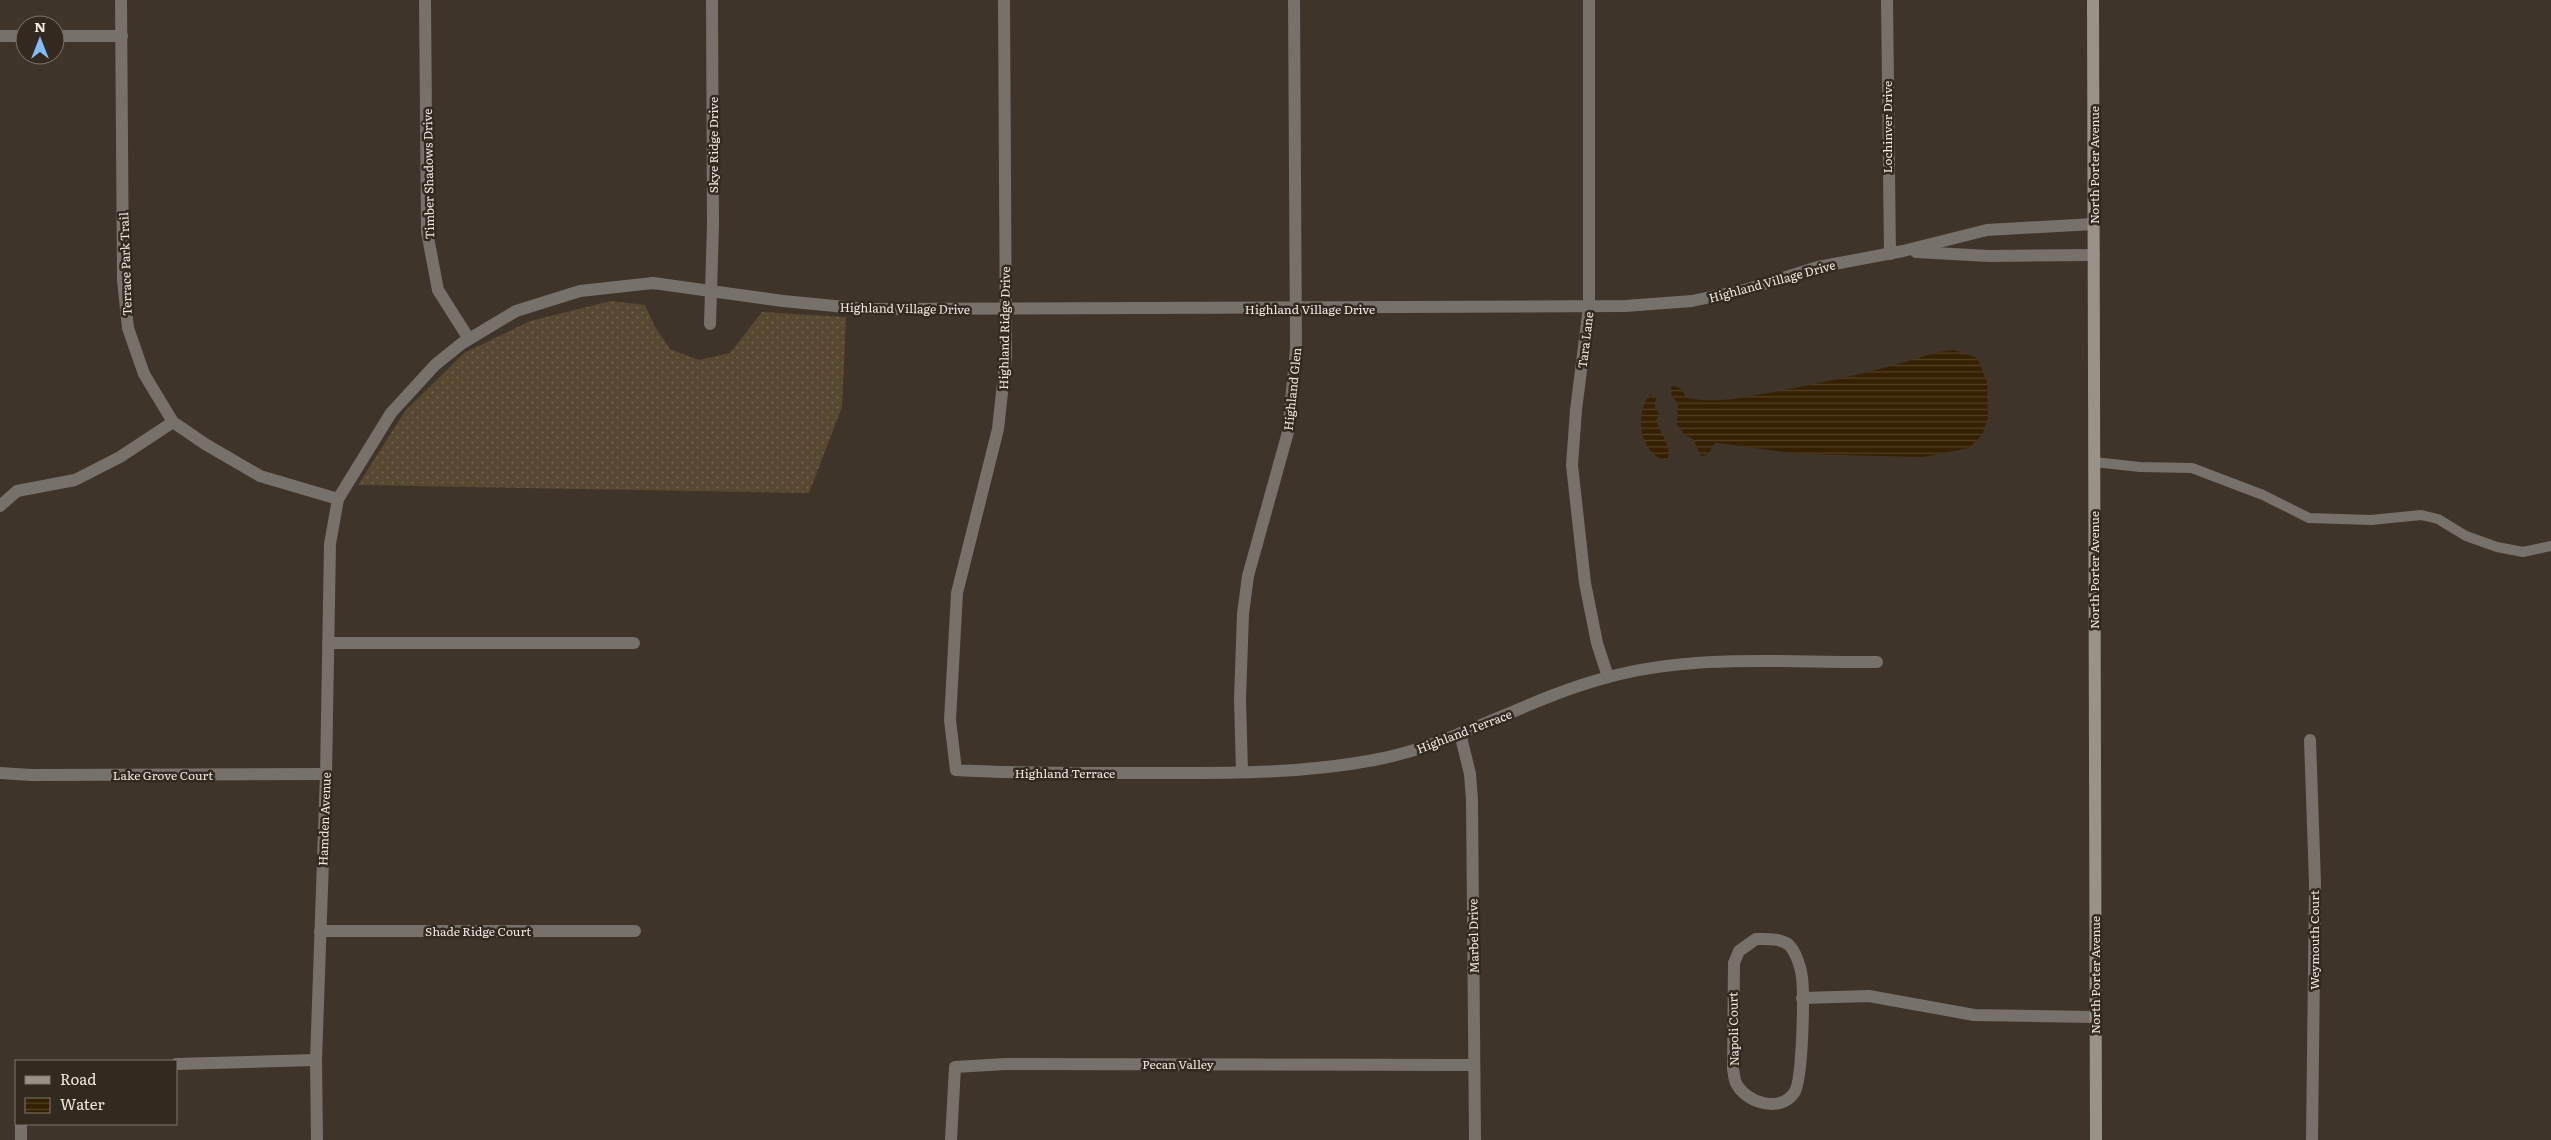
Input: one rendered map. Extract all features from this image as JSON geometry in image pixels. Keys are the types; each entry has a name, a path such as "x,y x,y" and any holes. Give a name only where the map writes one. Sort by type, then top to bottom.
{"main road":[{"name":"North Porter Avenue","path":"2093,0 2096,1140"}],"street":[{"name":"Terrace Park Trail","path":"122,0 123,280 128,328 144,374 173,422 205,444 260,476 338,499"},
{"name":"Timber Shadows Drive","path":"425,0 427,232 438,290 469,339"},
{"name":"Skye Ridge Drive","path":"712,0 712,290"},
{"name":"Highland Ridge Drive","path":"956,770 950,720 957,593 998,429 1004,380 1006,309 1004,0"},
{"name":"Highland Glen","path":"1242,772 1240,699 1243,614 1248,576 1288,432 1296,349 1294,0"},
{"name":"Tara Lane","path":"1588,0 1589,307 1576,410 1572,465 1585,583 1597,643 1608,677"},
{"name":"Lochinver Drive","path":"1887,0 1890,254"},
{"path":"0,36 15,36"},
{"path":"65,36 122,36"},
{"name":"Highland Village Drive","path":"338,499 391,413 435,365 469,339 516,311 580,290 653,282 834,308 1296,309 1589,307 1692,302 1748,289 1818,267 1890,254 1987,230 2094,224"},
{"name":"Highland Village Drive","path":"1903,251 1989,256 2094,255"},
{"path":"710,324 712,290"},
{"path":"0,506 17,491 75,480 120,457 173,422"},
{"name":"Hamden Avenue","path":"317,1140 316,1060 326,774 330,544 338,499"},
{"path":"328,642 634,642"},
{"name":"Highland Terrace","path":"956,770 1002,773 1242,772 1279,771 1375,760 1424,748 1608,677 1688,663 1722,661 1877,662"},
{"name":"Marbel Drive","path":"1460,734 1470,774 1472,800 1475,1140"},
{"name":"Weymouth Court","path":"2310,740 2314,883 2312,1140"},
{"name":"Lake Grove Court","path":"0,773 31,776 326,774"},
{"name":"Shade Ridge Court","path":"320,931 636,931"},
{"name":"Napoli Court","path":"1756,939 1768,939 1789,946 1796,958 1802,976 1802,998 1801,1064 1795,1093 1787,1100 1774,1104 1752,1100 1736,1083 1732,1069 1732,976 1738,951 1756,939"},
{"path":"1802,998 1869,996 1974,1015 2095,1017"},
{"path":"178,1064 316,1060"},
{"name":"Pecan Valley","path":"952,1140 955,1067 1005,1064 1474,1065"},
{"path":"21,1125 21,1140"}],"lane":[{"path":"2094,462 2140,467 2192,468 2263,495 2309,518 2371,520 2421,515 2438,519 2466,536 2497,546 2523,552 2551,546"}],"shaded area":[{"path":"611,301 645,305 654,325 670,349 699,360 730,353 762,312 846,317 842,407 809,493 358,485 405,411 464,353 530,321"}],"water":[{"path":"1954,350 1977,358 1987,382 1988,417 1982,435 1969,448 1923,457 1797,454 1715,443 1707,455 1701,456 1693,439 1686,436 1677,425 1678,404 1671,394 1671,387 1674,386 1681,389 1687,398 1699,400 1733,399 1839,379 1938,352"},
{"path":"1650,394 1656,398 1655,408 1660,415 1656,420 1668,446 1669,451 1666,461 1650,450 1642,432 1642,412"}]}
